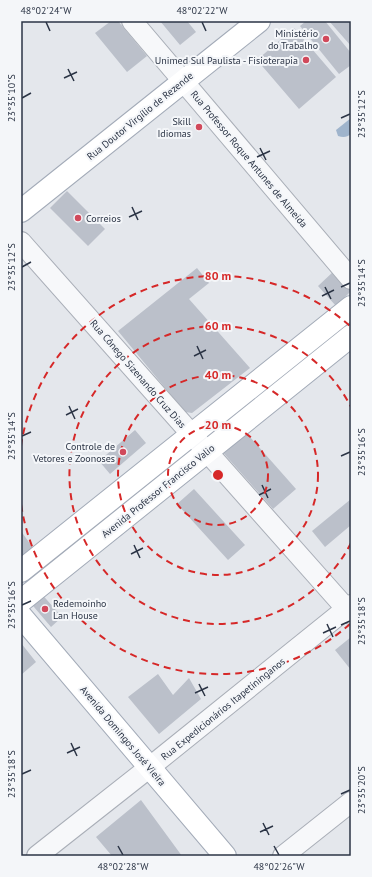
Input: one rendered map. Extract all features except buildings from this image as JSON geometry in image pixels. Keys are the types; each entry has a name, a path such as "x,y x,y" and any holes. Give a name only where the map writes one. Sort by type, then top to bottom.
{"main road":[{"name":"Rua Doutor Virgílio de Rezende","path":"21,211 259,21"},
{"path":"21,571 351,307"},
{"name":"Avenida Professor Francisco Valio","path":"21,601 351,336"},
{"name":"Avenida Domingos José Vieira","path":"21,616 225,856"}],"street":[{"name":"Rua Professor Roque Antunes de Almeida","path":"132,21 351,279"},
{"name":"Rua Cônego Sizenando Cruz Dias","path":"21,242 350,610"},
{"name":"Rua Expedicionários Itapetininganos","path":"37,856 350,610"},
{"path":"283,856 351,802"}],"water":[{"path":"351,118 351,134 345,137 338,136 336,130"}],"place":[{"name":"Ministério do Trabalho","path":"326,39"},
{"name":"Unimed Sul Paulista - Fisioterapia","path":"306,60"},
{"name":"Skill Idiomas","path":"199,127"},
{"name":"Correios","path":"78,218"},
{"name":"Controle de Vetores e Zoonoses","path":"123,452"},
{"name":"Redemoinho Lan House","path":"45,609"}]}
